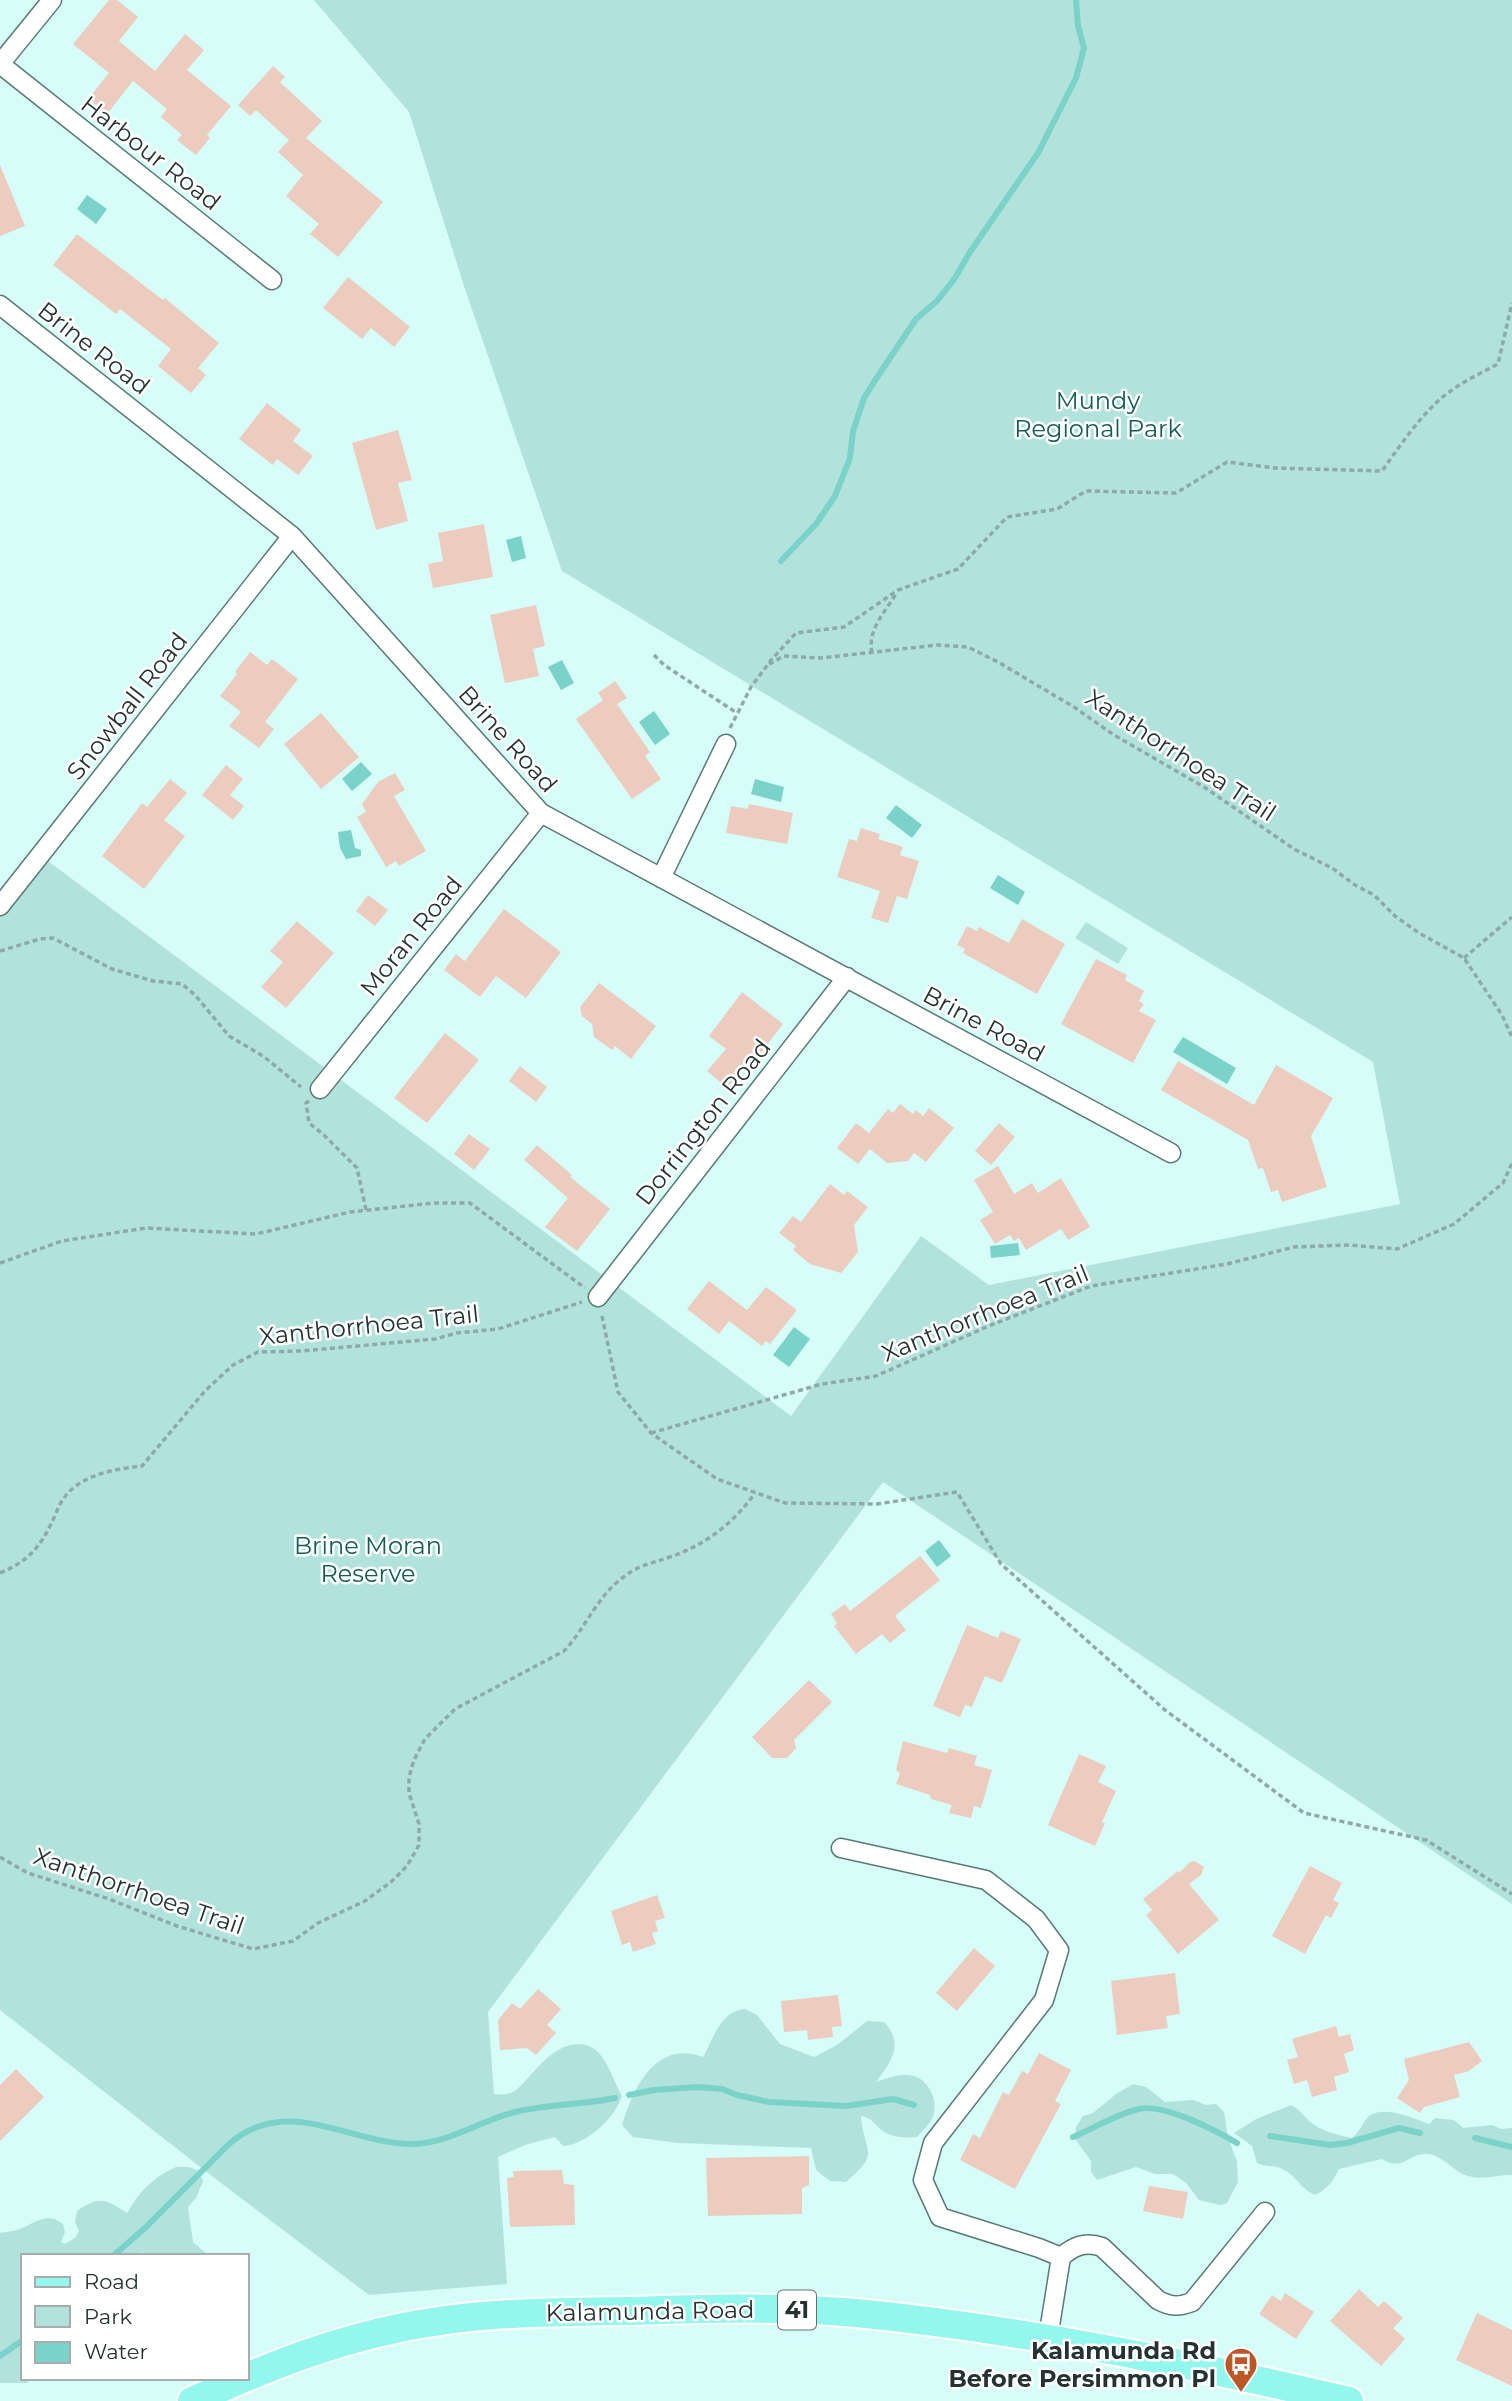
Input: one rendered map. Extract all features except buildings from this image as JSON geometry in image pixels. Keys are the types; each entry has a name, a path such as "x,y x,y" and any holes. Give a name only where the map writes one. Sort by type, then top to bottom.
{"main road":[{"name":"Kalamunda Road","path":"248,2377 294,2358 389,2330 446,2320 526,2312 779,2309 855,2313 1048,2338 1349,2401"},
{"name":"Kalamunda Road","path":"191,2401 240,2380"}],"street":[{"path":"0,64 52,0"},
{"name":"Harbour Road","path":"0,64 272,281"},
{"name":"Brine Road","path":"0,305 292,536 541,813 1171,1153"},
{"name":"Snowball Road","path":"0,906 292,536"},
{"path":"661,878 726,744"},
{"name":"Moran Road","path":"320,1089 541,813"},
{"name":"Dorrington Road","path":"598,1297 847,977"},
{"path":"841,1848 986,1881 1036,1919 1059,1950 1044,2000 933,2143 923,2180 940,2217 1061,2257"},
{"path":"1048,2338 1061,2257 1073,2248 1091,2243 1102,2247 1152,2295 1168,2305 1180,2306 1192,2302 1265,2212"}],"path":[{"path":"726,744 737,713 751,687 796,633 845,627 898,590 958,569 1007,517 1057,509 1086,491 1176,493 1227,462 1275,468 1382,471 1437,401 1465,381 1497,364 1512,303"},
{"path":"872,653 869,641 872,629 898,590"},
{"name":"Xanthorrhoea Trail","path":"767,665 784,656 821,658 937,645 968,647 1074,707 1114,735 1204,787 1294,849 1332,868 1374,895 1395,916 1419,933 1464,958 1502,1016 1512,1037"},
{"path":"654,655 664,665 737,713"},
{"path":"1464,958 1512,917"},
{"path":"0,951 40,939 53,938 112,969 152,981 182,984 195,995 229,1036 263,1056 302,1088 320,1089"},
{"path":"320,1089 306,1103 309,1123 357,1168 366,1210"},
{"name":"Xanthorrhoea Trail","path":"651,1433 822,1384 876,1376 991,1325 1091,1286 1227,1264 1294,1247 1349,1245 1397,1249 1454,1224 1503,1183 1512,1163"},
{"path":"0,1263 62,1241 146,1228 256,1234 366,1210 434,1203 470,1203 598,1297 618,1392 651,1433 717,1479 785,1503 877,1504 957,1492 1001,1564 1165,1710 1304,1813 1426,1839 1512,1894"},
{"name":"Xanthorrhoea Trail","path":"0,1573 20,1565 40,1546 64,1497 89,1478 117,1469 142,1466 205,1391 233,1365 258,1352 301,1351 339,1345 435,1339 457,1333 498,1329 598,1297"},
{"name":"Xanthorrhoea Trail","path":"0,1857 27,1872 109,1899 177,1926 253,1950 293,1941 318,1923 365,1901 407,1866 419,1845 419,1824 410,1793 409,1777 414,1760 425,1739 455,1709 564,1651 578,1637 584,1624 618,1581 641,1564 670,1557 727,1526 755,1493"}],"green space":[{"name":"Mundy Regional Park","path":"314,0 1512,0 1512,1904 883,1482 488,2012 494,2094 515,2091 550,2056 564,2047 580,2044 599,2053 622,2096 606,2121 581,2141 563,2146 555,2137 525,2145 498,2157 507,2284 369,2295 0,2010 0,906 40,855 791,1416 921,1236 989,1285 1400,1204 1373,1062 562,571 465,289 409,112"},
{"path":"1086,922 1128,948 1118,964 1075,938"},
{"path":"745,2009 757,2015 780,2044 814,2057 837,2045 867,2021 884,2022 894,2038 894,2053 876,2082 905,2075 922,2080 934,2098 932,2119 917,2137 902,2137 888,2134 870,2119 861,2116 867,2158 846,2182 830,2181 816,2170 811,2148 678,2143 633,2137 622,2125 640,2083 649,2071 659,2061 672,2055 686,2053 703,2057 724,2020 736,2011"},
{"path":"1133,2084 1146,2087 1165,2102 1194,2100 1206,2105 1216,2104 1224,2112 1228,2138 1237,2161 1238,2182 1227,2203 1220,2205 1199,2200 1186,2183 1173,2174 1155,2174 1136,2167 1097,2180 1091,2172 1091,2161 1075,2139 1076,2127 1083,2116 1093,2113"},
{"path":"1291,2105 1317,2127 1352,2138 1369,2116 1382,2112 1399,2114 1429,2124 1435,2118 1454,2120 1463,2128 1492,2125 1501,2129 1512,2128 1512,2175 1480,2178 1468,2176 1439,2158 1422,2154 1396,2164 1382,2159 1339,2169 1330,2184 1315,2195 1284,2170 1257,2163 1252,2146 1234,2133 1256,2119"},
{"path":"176,2167 189,2167 199,2171 203,2181 196,2198 188,2207 193,2242 207,2254 21,2254 21,2380 31,2380 27,2383 0,2383 0,2233 17,2230 47,2218 63,2224 65,2232 61,2242 65,2244 75,2238 79,2231 75,2222 77,2211 91,2203 102,2201 127,2213 136,2198 160,2175"}],"water":[{"path":"87,195 107,209 96,224 77,209"},
{"path":"521,536 526,558 512,562 506,540"},
{"path":"562,660 574,683 561,690 548,667"},
{"path":"654,711 670,734 655,745 639,722"},
{"path":"361,762 372,774 352,791 342,779"},
{"path":"755,779 784,787 781,802 751,794"},
{"path":"896,805 922,825 912,838 886,818"},
{"path":"351,830 355,848 361,850 361,856 346,859 340,848 338,832"},
{"path":"998,875 1025,892 1018,905 990,888"},
{"path":"1183,1037 1236,1068 1227,1084 1173,1052"},
{"path":"1018,1243 1020,1255 991,1258 990,1246"},
{"path":"794,1327 810,1339 789,1367 773,1355"},
{"path":"939,1540 951,1556 937,1567 925,1551"}],"waterway":[{"path":"781,561 816,524 835,496 850,458 853,431 864,398 874,382 916,319 937,301 955,278 1038,153 1076,78 1084,48 1078,26 1076,0"},
{"path":"629,2095 698,2087 722,2089 769,2102 846,2106 893,2099 914,2105"},
{"path":"115,2254 229,2144 250,2130 272,2123 316,2124 384,2141 423,2143 450,2137 515,2112 615,2098"},
{"path":"1073,2137 1122,2114 1149,2108 1189,2119 1237,2143"},
{"path":"1270,2136 1330,2145 1347,2143 1399,2128 1420,2133"},
{"path":"1475,2138 1512,2147"},
{"path":"0,2356 21,2341"}],"place":[{"name":"Kalamunda Rd Before Persimmon Pl","path":"1241,2394"}],"park label":[{"name":"Brine Moran Reserve","path":"368,1559"}]}
